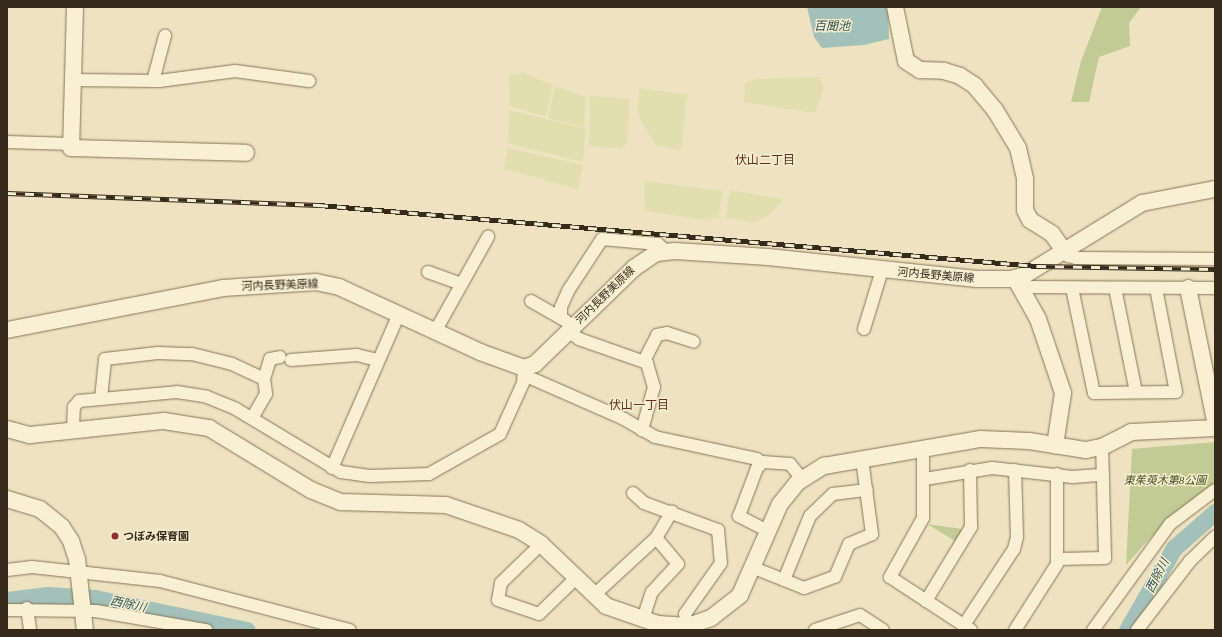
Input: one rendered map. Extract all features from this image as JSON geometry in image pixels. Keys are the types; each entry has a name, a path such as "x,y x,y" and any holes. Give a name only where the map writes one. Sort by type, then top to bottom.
{"street":[{"path":"75,7 71,148 246,153"},
{"path":"895,7 906,61 920,70 960,76 974,85 995,110 1018,148 1025,179 1025,210 1030,220 1052,234 1068,256 1076,258 1215,259"},
{"path":"153,81 165,36"},
{"path":"73,80 153,81 234,71 309,81"},
{"path":"7,142 71,144"},
{"name":"河内長野美原線","path":"7,330 223,288 316,282 339,287 436,330 529,374 534,364 568,325 640,262 666,251 1018,283 1063,249 1142,203 1215,189"},
{"path":"436,330 488,237"},
{"path":"642,430 654,386 650,367 644,361 579,339 568,325 561,307 568,291 602,239 658,244 666,251"},
{"path":"864,329 882,270"},
{"path":"428,272 461,284"},
{"path":"1018,283 1072,288 1215,288"},
{"path":"1018,283 1038,319 1063,393 1055,445"},
{"path":"1072,288 1094,393 1176,392 1156,288"},
{"path":"1115,288 1136,392"},
{"path":"1188,288 1215,422"},
{"path":"531,300 568,325"},
{"path":"332,468 377,360 399,314"},
{"path":"644,361 657,335 667,333 694,342"},
{"path":"101,398 103,365 107,358 158,352 192,354 232,364 264,379"},
{"path":"252,418 266,394 264,379 270,359 357,355 377,360"},
{"path":"73,430 74,407 83,400 177,392 215,400 252,418 332,468 370,476 435,472 500,434 523,383 529,374 654,437 757,459 761,463 790,464 802,479"},
{"path":"7,429 30,435 164,421 191,423 223,435 311,490 340,502 362,506 446,505 519,530 541,544 592,596 606,606 643,619 688,628 728,608 740,595 754,568 780,504 802,479 824,466 981,439 1055,445 1086,450 1102,447 1131,432 1146,429 1215,428"},
{"path":"1058,559 1105,558 1102,447"},
{"path":"923,450 925,478 920,526 890,577 967,628 1014,549 1017,537 1015,470"},
{"path":"754,568 804,588 835,577 849,544 872,534 862,459"},
{"path":"761,463 739,516 768,531"},
{"path":"925,478 970,470 1015,470 1057,474 1103,475"},
{"path":"926,601 971,528 970,470"},
{"path":"1015,630 1048,582 1058,559 1057,474"},
{"path":"784,580 810,516 833,494 866,490"},
{"path":"1093,630 1170,524 1215,490"},
{"path":"633,493 644,503 718,530 721,563 685,614 688,628"},
{"path":"7,499 40,509 62,527 71,541 78,573 85,630"},
{"path":"592,596 656,538 672,512"},
{"path":"1137,630 1190,561 1215,537"},
{"path":"643,619 652,592 678,564 656,538"},
{"path":"541,544 502,583 498,600 539,614 575,579"},
{"path":"7,570 32,567 160,581 350,630"},
{"path":"7,610 82,607 155,619 206,630"},
{"path":"27,608 30,630"},
{"path":"815,630 860,615 883,630"}],"shaded area":[{"path":"522,72 553,85 546,116 509,106 510,73 518,76"},
{"path":"820,77 824,88 815,113 744,102 745,84 755,79"},
{"path":"555,86 586,97 584,127 548,118"},
{"path":"639,88 687,95 681,151 656,146 638,115"},
{"path":"590,96 630,99 627,144 622,149 589,146"},
{"path":"509,110 586,129 583,162 508,143"},
{"path":"508,148 583,165 578,189 504,169"},
{"path":"644,181 723,191 718,217 705,220 645,211"},
{"path":"730,190 784,199 770,214 753,223 726,218"}],"green space":[{"path":"1102,7 1141,7 1129,23 1130,46 1099,57 1089,102 1071,102 1081,61"},
{"name":"東茱萸木第8公園","path":"1215,442 1215,486 1150,538 1126,565 1132,449"},
{"path":"927,524 963,529 955,541"}],"water":[{"name":"百聞池","path":"807,7 888,7 889,39 864,45 822,48 814,37"}],"waterway":[{"name":"西除川","path":"1127,630 1174,548 1215,512"},
{"name":"西除川","path":"7,600 48,595 95,598 247,630"}],"railway":[{"path":"7,193 319,205 1037,266 1215,269"}],"place":[{"name":"つぼみ保育園","path":"115,536"}],"district":[{"name":"伏山二丁目","path":"765,161"},
{"name":"伏山一丁目","path":"639,406"}]}
